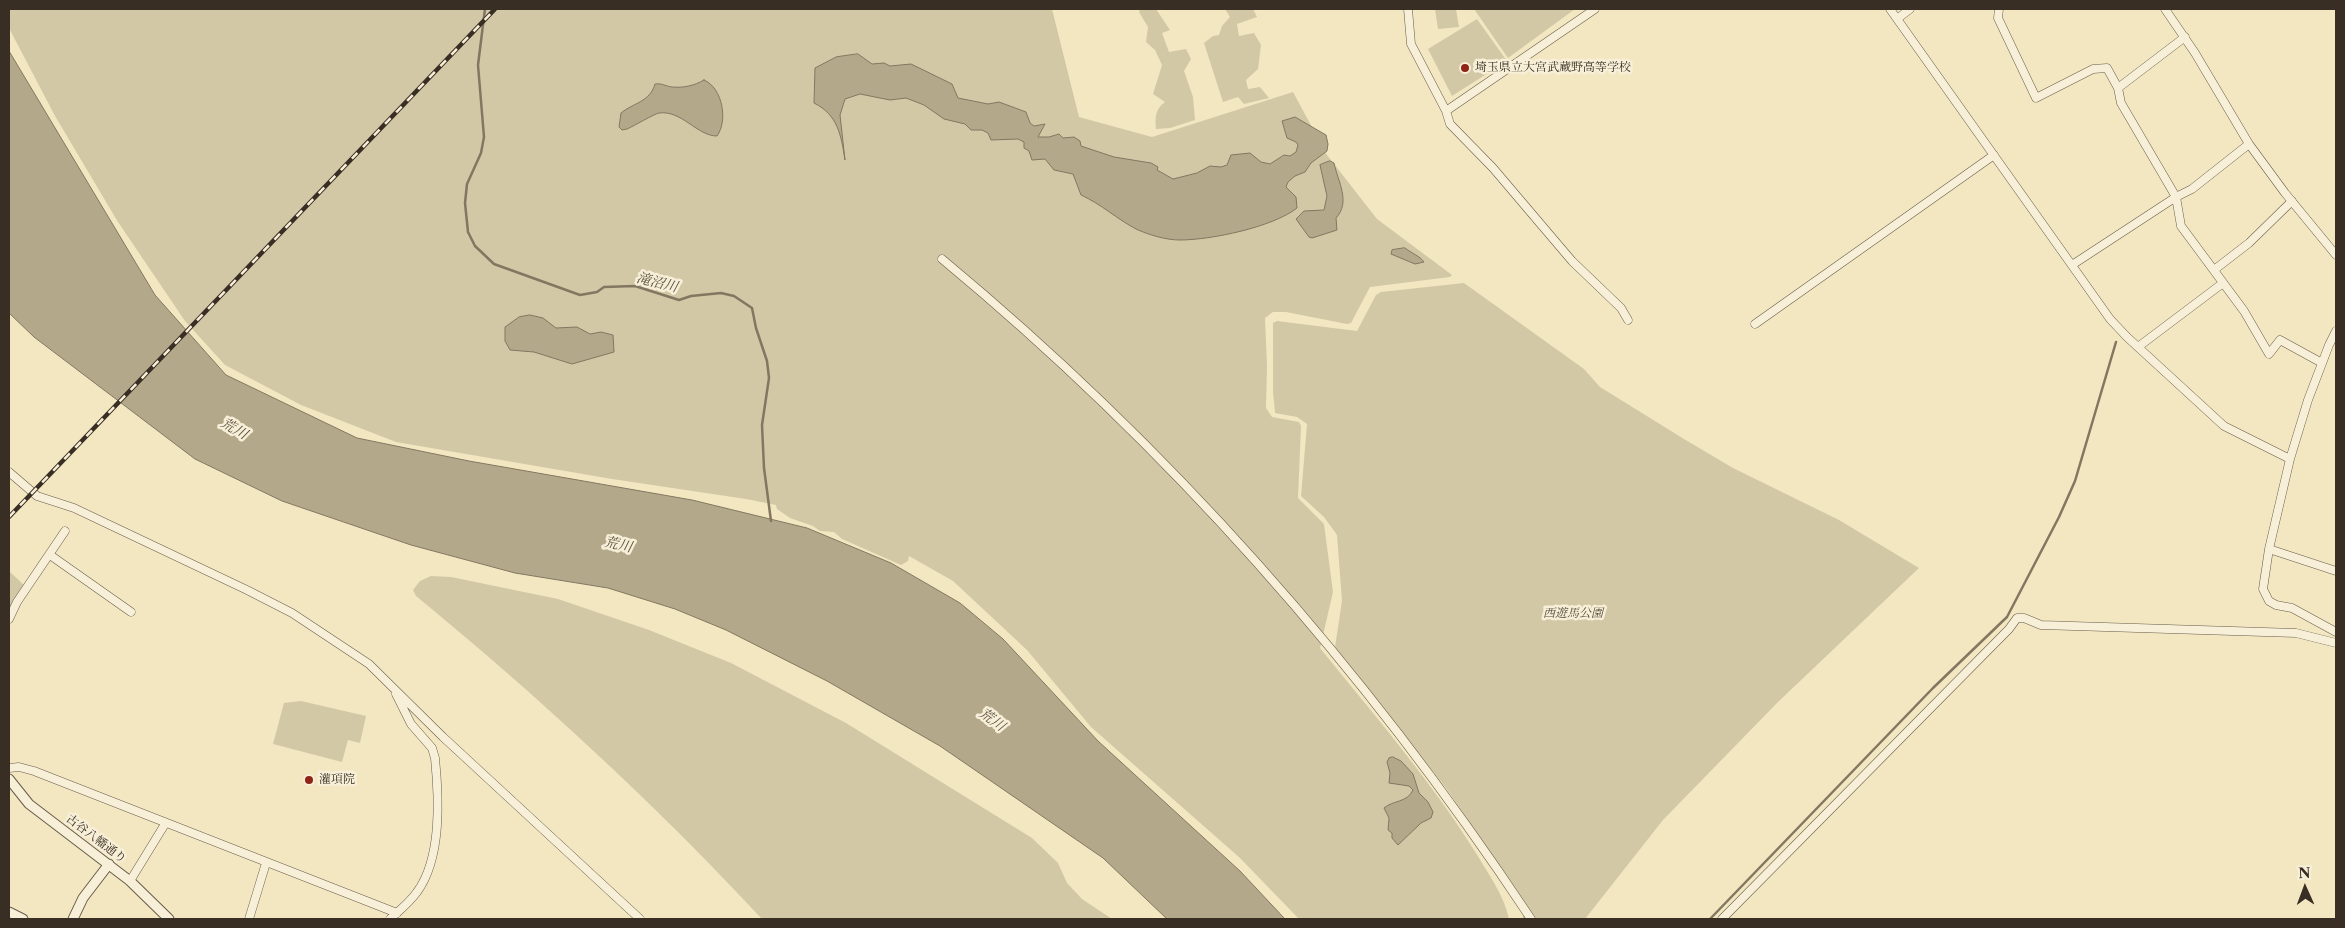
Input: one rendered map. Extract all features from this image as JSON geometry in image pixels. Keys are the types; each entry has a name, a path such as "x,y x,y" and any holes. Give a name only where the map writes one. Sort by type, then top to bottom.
{"street":[{"path":"1408,9 1411,44 1446,111 1450,124 1493,168 1572,261 1620,308 1628,320"},
{"path":"1446,111 1595,9"},
{"path":"1890,9 2110,318 2138,347 2224,426 2290,459"},
{"path":"1897,19 1910,9"},
{"path":"1999,9 1998,18 2036,98 2094,69 2107,68 2118,88 2121,103 2176,197 2181,226 2244,311 2269,354 2280,340 2322,363"},
{"path":"2165,9 2185,37 2249,144 2336,256"},
{"path":"2118,88 2185,37"},
{"path":"2072,264 2176,197 2192,189 2249,144"},
{"path":"1755,324 1994,155"},
{"path":"2214,270 2249,243 2292,201"},
{"path":"942,259 1011,316 1155,453 1268,577 1373,700 1531,919"},
{"path":"2138,347 2223,283"},
{"path":"2336,331 2322,363 2290,459 2269,549 2262,590 2268,601 2276,605 2292,608 2336,632"},
{"path":"9,472 37,496 74,508 248,590 292,613 369,664 395,691 640,919"},
{"path":"9,619 18,602 66,531"},
{"path":"2269,549 2336,571"},
{"path":"50,555 131,612"},
{"path":"1722,919 2010,630 2017,618 2024,618 2041,625 2296,633 2336,643"},
{"path":"390,919 417,892 433,858 435,844 436,774 432,748 411,724 395,691"},
{"path":"9,768 19,767 34,771 165,824 397,913"},
{"name":"古谷八幡通り","path":"9,779 29,804 130,881 169,919"},
{"path":"130,881 165,824"},
{"path":"249,919 266,863"},
{"path":"73,919 83,898 109,864"},
{"path":"9,912 23,919"}],"green space":[{"path":"9,9 1052,9 1079,117 1152,137 1293,92 1327,155 1377,219 1452,275 1450,277 1370,287 1351,323 1347,324 1286,312 1273,312 1265,318 1266,408 1272,417 1299,422 1301,426 1298,498 1324,524 1333,592 1320,648 1403,750 1461,830 1492,880 1504,903 1509,919 1299,919 1240,858 1091,727 1027,650 953,581 909,556 908,561 901,565 842,539 834,532 820,531 813,526 790,518 777,509 776,505 396,442 301,405 225,365 185,321 118,222 55,116 9,28"},
{"path":"1140,9 1156,9 1170,30 1162,33 1169,52 1186,49 1191,59 1184,71 1193,97 1195,120 1170,128 1156,129 1156,114 1165,102 1153,94 1162,65 1155,50 1146,42 1148,27 1139,12"},
{"path":"1225,9 1253,9 1257,17 1237,24 1239,36 1254,33 1261,45 1258,69 1246,80 1248,89 1260,87 1269,98 1244,104 1238,97 1223,102 1204,43 1213,36 1219,35 1222,26 1230,17"},
{"path":"1435,9 1456,9 1459,27 1438,29"},
{"path":"1474,9 1575,9 1508,58"},
{"path":"1477,19 1507,61 1452,96 1428,49"},
{"name":"西遊馬公園","path":"1464,283 1584,369 1600,387 1733,468 1839,520 1919,568 1778,702 1663,820 1585,919 1523,919 1521,897 1446,788 1335,647 1342,601 1337,535 1324,517 1301,496 1307,424 1297,417 1275,413 1273,392 1273,323 1277,321 1357,331 1376,295 1381,292"},
{"path":"9,571 25,586 9,613"},
{"path":"431,576 451,577 558,599 649,630 731,663 846,723 1032,838 1058,863 1067,883 1082,899 1112,919 762,919 680,834 595,752 506,672 416,596 413,590 420,581"},
{"path":"301,701 366,716 360,743 348,740 342,762 273,744 284,703"}],"water":[{"name":"荒川","path":"9,51 155,295 226,375 357,438 469,461 692,500 807,528 891,563 960,603 1003,639 1098,741 1240,871 1285,919 1167,919 1103,858 940,746 827,681 726,630 675,609 608,588 515,573 411,545 282,501 195,459 34,337 9,313"},
{"path":"858,54 872,64 884,63 890,66 911,64 952,84 958,98 988,104 999,102 1026,112 1030,123 1034,126 1045,124 1038,137 1049,137 1059,134 1063,138 1074,137 1080,141 1081,146 1114,157 1151,163 1158,167 1157,170 1173,179 1197,173 1210,166 1221,167 1227,165 1231,155 1250,153 1261,162 1270,164 1284,155 1290,156 1296,152 1298,145 1287,138 1282,121 1295,117 1326,135 1327,151 1311,163 1305,172 1295,176 1288,182 1286,187 1296,197 1297,208 1286,215 1258,226 1208,238 1175,240 1163,238 1136,229 1081,195 1073,174 1054,170 1045,159 1032,160 1029,151 1024,148 1024,142 1018,139 991,140 988,133 982,130 971,130 965,124 944,119 924,105 906,98 890,100 860,94 845,99 840,115 845,160 837,127 828,113 814,103 815,68 836,57"},
{"path":"704,80 716,90 722,105 722,122 717,136 703,132 675,115 667,113 656,114 627,129 622,130 619,127 621,113 649,95 655,84 680,87"},
{"path":"1330,161 1334,163 1342,192 1343,205 1336,218 1337,230 1312,238 1309,237 1296,219 1304,211 1324,210 1327,196 1320,165"},
{"path":"1405,248 1424,262 1415,264 1391,254 1392,250"},
{"path":"530,315 543,318 556,328 577,327 590,334 601,332 613,335 614,352 572,364 534,352 510,350 505,341 505,327 519,317"},
{"path":"1393,757 1401,761 1413,774 1419,793 1428,802 1433,812 1431,818 1421,823 1398,845 1392,838 1392,833 1388,830 1389,818 1384,808 1404,799 1413,790 1409,786 1389,783 1390,773 1387,762 1389,758"}],"waterway":[{"name":"滝沼川","path":"485,9 478,65 484,137 481,153 467,184 465,203 468,232 475,246 494,264 580,295 597,292 604,287 635,286 679,300 691,296 721,293 734,296 752,308 756,328 767,361 769,378 762,425 764,468 771,521"},
{"path":"1710,919 1933,688 2007,617 2059,517 2075,481 2116,342"}],"railway":[{"path":"9,517 495,9"}],"place":[{"name":"埼玉県立大宮武蔵野高等学校","path":"1465,68"},
{"name":"灌項院","path":"309,780"}]}
